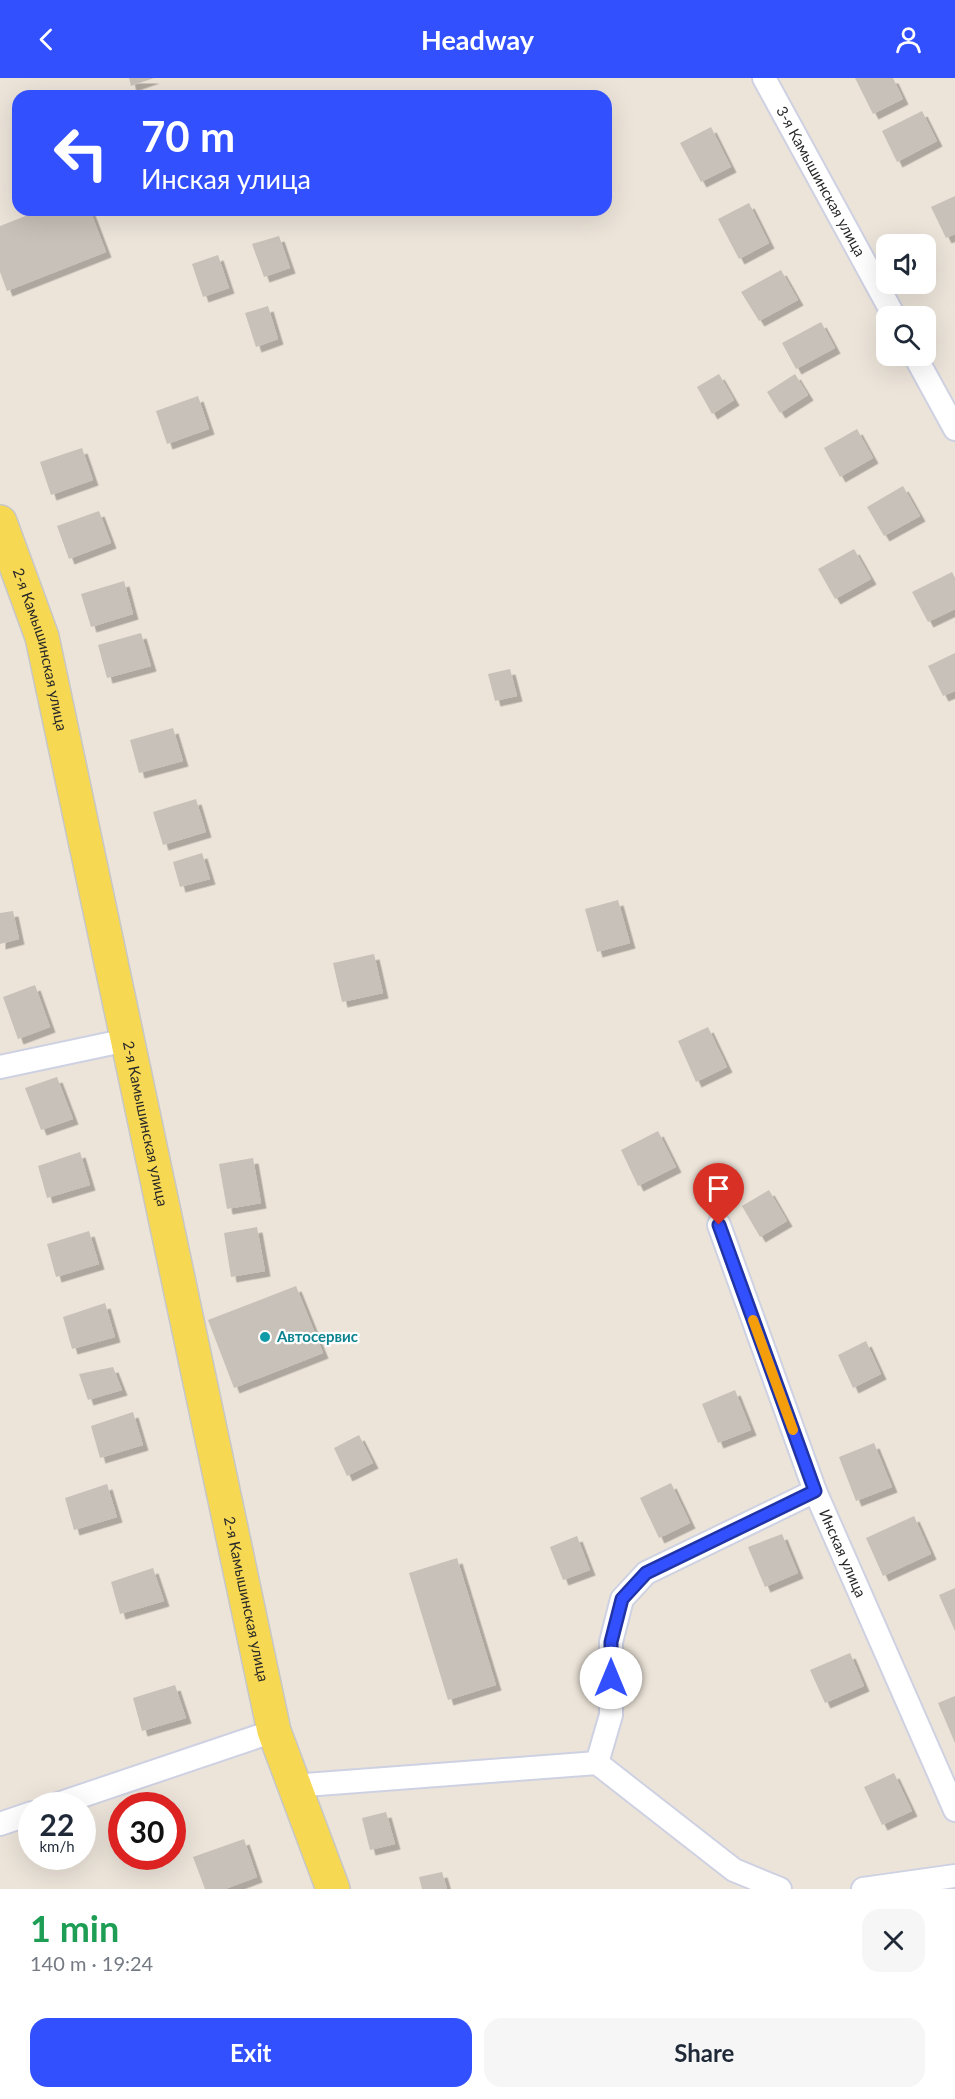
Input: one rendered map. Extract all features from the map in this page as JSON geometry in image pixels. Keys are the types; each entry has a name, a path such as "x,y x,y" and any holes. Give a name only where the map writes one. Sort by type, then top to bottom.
{"main road":[{"name":"2-я Камышинская улица","path":"0,522 42,637 274,1731 292,1786 333,1889"}],"street":[{"name":"3-я Камышинская улица","path":"764,78 889,306"},
{"path":"920,366 955,429"},
{"path":"0,1067 127,1040"},
{"name":"Инская улица","path":"719,1225 815,1491 955,1810"},
{"path":"597,1763 611,1715 611,1642 622,1599 646,1573 815,1491"},
{"path":"93,1792 274,1731"},
{"path":"292,1786 597,1763 734,1870 780,1889"},
{"path":"0,1824 18,1818"},
{"path":"863,1889 955,1876"}],"building":[{"path":"129,78 154,78 131,86"},
{"path":"855,78 893,78 903,99 873,114"},
{"path":"922,111 937,141 897,162 882,131"},
{"path":"711,127 731,167 701,182 680,143"},
{"path":"955,196 955,234 946,238 931,207"},
{"path":"749,203 769,243 739,259 718,219"},
{"path":"26,216 92,216 106,252 7,291 0,272 0,226"},
{"path":"279,236 290,268 264,277 252,244"},
{"path":"218,255 229,288 203,297 192,264"},
{"path":"781,270 798,300 759,321 741,292"},
{"path":"268,306 278,339 256,347 245,313"},
{"path":"821,322 835,348 796,369 782,343"},
{"path":"719,374 734,400 712,414 697,387"},
{"path":"795,374 808,395 780,413 767,392"},
{"path":"198,396 209,429 167,444 156,411"},
{"path":"857,429 873,458 840,477 824,448"},
{"path":"82,448 93,480 51,495 40,462"},
{"path":"903,486 920,516 884,536 867,507"},
{"path":"99,511 111,543 69,559 57,526"},
{"path":"854,549 871,579 835,599 818,569"},
{"path":"952,572 955,578 955,609 928,622 912,592"},
{"path":"124,581 133,614 91,627 81,594"},
{"path":"141,633 151,666 107,678 98,645"},
{"path":"955,653 955,691 943,696 928,666"},
{"path":"510,669 517,696 495,701 488,674"},
{"path":"173,728 183,761 139,773 130,740"},
{"path":"196,799 206,832 163,845 153,812"},
{"path":"202,853 210,879 180,887 173,862"},
{"path":"618,900 630,943 597,952 585,909"},
{"path":"13,911 19,939 0,944 0,913"},
{"path":"374,954 383,993 342,1002 333,963"},
{"path":"35,985 50,1027 18,1039 3,997"},
{"path":"708,1027 727,1067 696,1082 678,1041"},
{"path":"57,1077 73,1119 41,1130 25,1088"},
{"path":"658,1131 676,1167 638,1186 621,1150"},
{"path":"80,1152 90,1185 47,1198 38,1166"},
{"path":"253,1158 261,1203 227,1209 219,1164"},
{"path":"769,1190 787,1221 760,1237 742,1206"},
{"path":"257,1227 265,1271 231,1277 224,1233"},
{"path":"89,1231 99,1264 56,1277 47,1244"},
{"name":"Автосервис","path":"296,1286 323,1353 234,1388 208,1320"},
{"path":"105,1303 115,1337 72,1349 63,1317"},
{"path":"866,1341 881,1374 853,1388 838,1355"},
{"path":"113,1367 122,1390 88,1400 79,1374"},
{"path":"735,1390 751,1430 718,1443 702,1404"},
{"path":"133,1412 143,1445 100,1458 91,1426"},
{"path":"359,1435 373,1463 347,1476 334,1448"},
{"path":"874,1443 892,1487 856,1501 839,1457"},
{"path":"671,1483 690,1523 659,1538 640,1498"},
{"path":"107,1484 117,1517 74,1530 65,1498"},
{"path":"914,1516 931,1554 883,1576 866,1538"},
{"path":"782,1534 798,1573 765,1587 748,1547"},
{"path":"577,1536 590,1570 563,1580 550,1547"},
{"path":"457,1558 496,1685 448,1700 409,1573"},
{"path":"153,1568 164,1601 120,1614 111,1582"},
{"path":"955,1588 955,1631 939,1595"},
{"path":"850,1653 864,1686 825,1703 810,1670"},
{"path":"175,1685 186,1718 142,1731 133,1698"},
{"path":"955,1696 955,1743 938,1703"},
{"path":"894,1773 912,1811 882,1825 864,1787"},
{"path":"386,1812 395,1844 370,1850 362,1818"},
{"path":"244,1839 257,1877 225,1889 205,1889 193,1857"},
{"path":"442,1872 447,1889 422,1889 419,1877"}],"slow traffic":[{"path":"753,1320 793,1430"}],"place":[{"name":"Автосервис","path":"265,1337"}],"route":[{"path":"611,1678 611,1642 622,1599 646,1573 815,1491 719,1225"}]}
